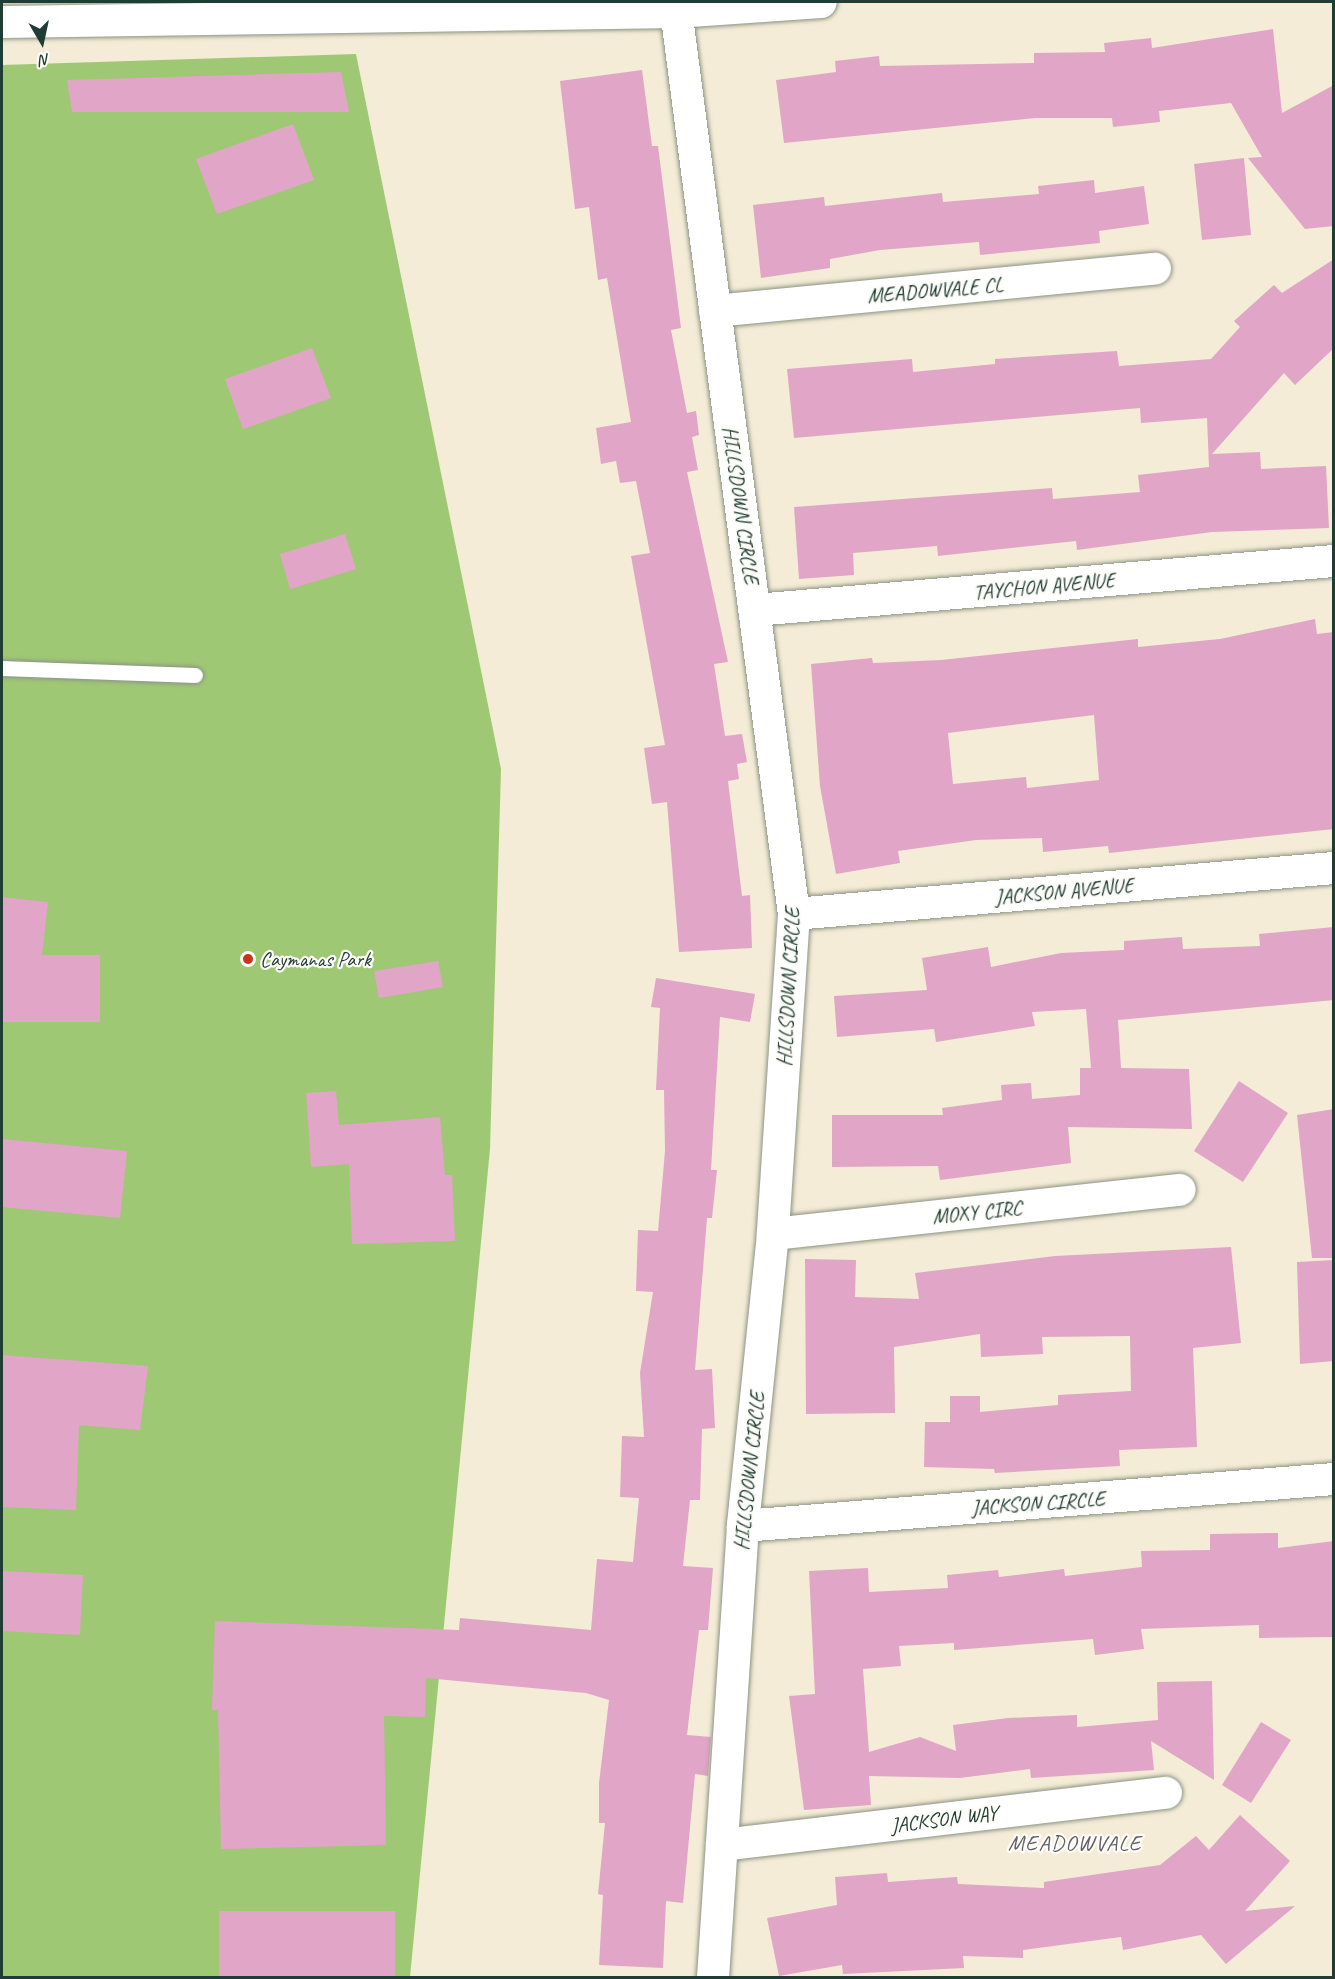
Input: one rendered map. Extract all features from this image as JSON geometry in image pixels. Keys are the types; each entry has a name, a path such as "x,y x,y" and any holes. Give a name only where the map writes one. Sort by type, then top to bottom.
{"street":[{"path":"2,21 123,11 676,7 821,2"},
{"name":"HILLSDOWN CIRCLE","path":"676,7 794,914 774,1234 743,1526 713,1977"},
{"name":"MEADOWVALE CL","path":"715,311 1155,269"},
{"name":"TAYCHON AVENUE","path":"755,610 1334,561"},
{"name":"JACKSON AVENUE","path":"794,914 1334,868"},
{"name":"MOXY CIRC","path":"774,1234 1180,1190"},
{"name":"JACKSON CIRCLE","path":"743,1526 1334,1479"},
{"name":"JACKSON WAY","path":"722,1845 1166,1793"}],"lane":[{"path":"2,668 195,675"}],"green space":[{"name":"Caymanas Park","path":"356,54 501,769 490,1149 410,1977 2,1977 2,65"}],"building":[{"path":"1273,29 1282,113 1334,85 1334,226 1305,229 1248,158 1262,157 1231,103 1159,111 1160,122 1113,127 1112,118 1035,118 784,143 776,80 836,72 835,61 879,56 880,66 1034,63 1034,53 1105,52 1104,43 1151,38 1152,48"},
{"path":"642,70 652,146 658,146 681,328 671,330 687,413 696,411 699,435 692,437 698,470 687,472 728,662 714,664 725,736 742,734 747,762 737,764 739,779 728,781 742,896 750,895 752,948 679,952 667,802 652,804 644,748 665,745 631,556 650,553 636,481 620,483 616,461 601,464 596,428 631,422 607,278 598,280 589,207 575,209 560,81"},
{"path":"341,72 349,112 72,112 67,80"},
{"path":"293,124 314,180 217,214 196,159"},
{"path":"1244,158 1251,235 1202,240 1194,164"},
{"path":"1094,180 1095,193 1144,186 1149,224 1099,231 1100,243 980,255 979,242 880,250 830,259 830,268 761,278 753,205 824,197 825,206 942,193 943,202 1039,194 1038,186"},
{"path":"1334,259 1334,348 1295,385 1284,373 1212,454 1260,452 1261,469 1326,466 1329,528 1212,532 1077,550 1076,541 938,556 937,546 853,553 854,575 799,579 794,507 1052,488 1053,499 1140,492 1138,475 1209,467 1207,418 1141,423 1140,408 794,438 787,369 912,359 913,372 995,364 995,359 1117,351 1119,366 1211,359 1240,327 1234,321 1274,285 1282,293"},
{"path":"312,348 331,398 243,429 225,379"},
{"path":"345,534 356,569 290,589 280,554"},
{"path":"1315,619 1317,634 1334,632 1334,829 1109,853 1108,846 1043,852 1042,838 976,840 898,851 900,863 836,874 820,786 811,664 872,658 873,663 941,660 1138,639 1138,647 1220,639","holes":["1094,715 1099,780 1027,788 1026,777 953,784 948,733"]},
{"path":"2,897 48,902 42,955 100,955 100,1022 2,1022"},
{"path":"1334,927 1334,1000 1118,1020 1121,1068 1189,1069 1192,1129 1068,1127 1071,1163 940,1180 938,1166 832,1167 832,1115 943,1115 942,1108 1002,1100 1001,1085 1031,1083 1032,1099 1080,1095 1080,1068 1091,1068 1086,1009 1032,1012 1035,1026 936,1042 934,1029 837,1037 834,996 927,990 922,958 988,947 991,967 1061,953 1124,950 1124,941 1182,937 1183,949 1260,946 1259,934"},
{"path":"438,961 443,987 379,998 374,971"},
{"path":"656,978 755,994 750,1022 720,1017 711,1170 717,1170 712,1218 707,1218 695,1370 712,1369 715,1428 702,1429 700,1500 690,1500 683,1566 713,1568 708,1630 699,1630 687,1735 711,1737 708,1776 695,1774 683,1903 666,1901 663,1968 599,1965 603,1895 598,1894 605,1823 599,1823 599,1783 609,1700 586,1693 426,1678 425,1717 384,1716 386,1845 221,1849 218,1710 212,1710 215,1621 459,1630 460,1618 591,1630 597,1559 633,1562 639,1498 620,1497 622,1436 644,1437 640,1373 653,1292 636,1291 638,1230 658,1231 665,1151 664,1090 656,1090 660,1008 651,1007"},
{"path":"1239,1081 1288,1113 1243,1182 1194,1151"},
{"path":"336,1091 339,1125 440,1117 445,1175 452,1175 455,1241 352,1244 349,1164 311,1167 306,1093"},
{"path":"1334,1109 1334,1258 1312,1258 1297,1115"},
{"path":"2,1139 127,1151 120,1218 2,1207"},
{"path":"1231,1247 1241,1343 1193,1348 1197,1447 1119,1450 1120,1466 995,1473 994,1469 924,1467 925,1422 950,1422 950,1396 980,1396 980,1412 1058,1405 1058,1395 1131,1391 1130,1336 1042,1337 1043,1354 981,1357 980,1334 894,1347 895,1413 806,1414 805,1259 856,1260 855,1297 919,1299 915,1273 1055,1256"},
{"path":"1334,1260 1334,1361 1300,1364 1297,1262"},
{"path":"2,1355 148,1366 140,1430 79,1425 76,1510 2,1507"},
{"path":"1278,1533 1278,1548 1334,1541 1334,1637 1259,1638 1259,1625 1141,1629 1144,1649 1095,1655 1093,1639 954,1650 954,1643 899,1646 901,1666 863,1669 869,1752 920,1737 956,1751 953,1725 1008,1718 1077,1715 1077,1727 1158,1720 1157,1682 1212,1681 1214,1780 1151,1741 1154,1770 1031,1778 1030,1769 960,1778 869,1776 871,1805 804,1810 789,1696 815,1694 809,1571 868,1568 869,1592 948,1588 947,1575 998,1570 999,1577 1064,1569 1065,1576 1142,1567 1141,1551 1210,1550 1210,1534"},
{"path":"2,1571 83,1575 80,1635 2,1631"},
{"path":"1261,1722 1291,1740 1251,1803 1222,1785"},
{"path":"1240,1815 1290,1861 1245,1911 1295,1906 1226,1964 1201,1935 1123,1950 1121,1937 1023,1950 1023,1958 963,1956 964,1968 843,1974 842,1965 779,1976 767,1918 837,1905 835,1877 887,1873 888,1882 957,1877 958,1884 1044,1888 1044,1882 1160,1865 1196,1836 1209,1850"},
{"path":"219,1911 395,1911 395,1977 219,1977"}],"place":[{"name":"Caymanas Park","path":"248,959"}],"district":[{"name":"MEADOWVALE","path":"1075,1844"}]}
